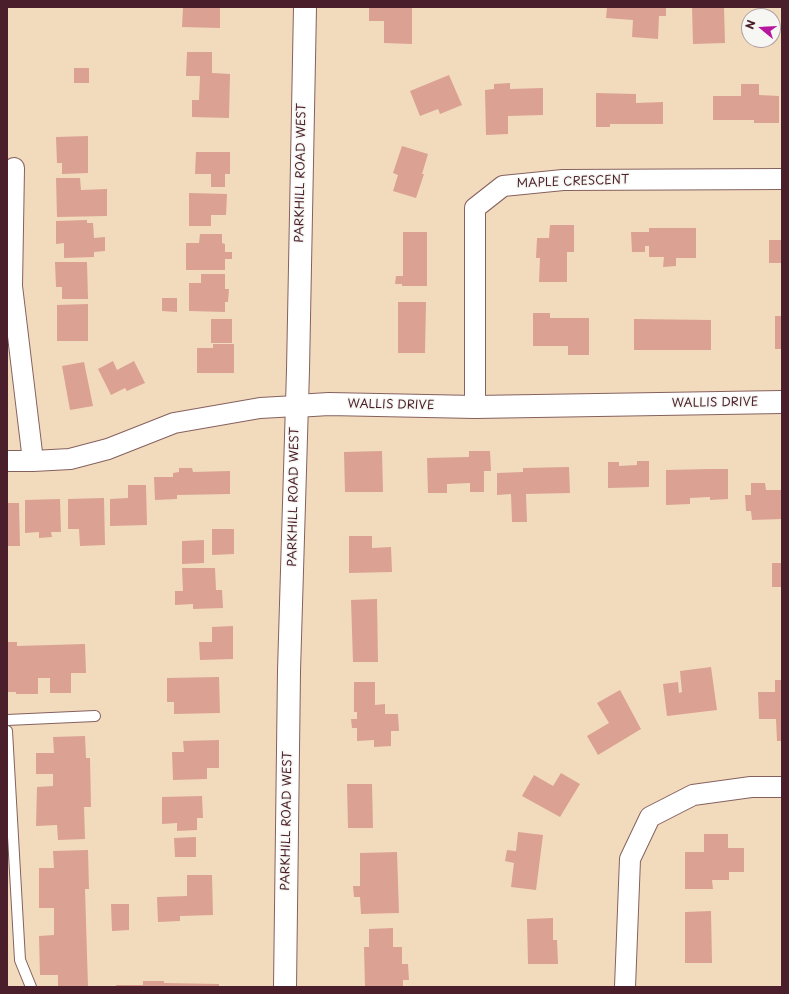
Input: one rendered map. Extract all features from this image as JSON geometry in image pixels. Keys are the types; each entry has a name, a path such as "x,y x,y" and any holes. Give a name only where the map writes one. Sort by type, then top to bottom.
{"main road":[{"name":"PARKHILL ROAD WEST","path":"284,987 289,671 304,7"},
{"name":"WALLIS DRIVE","path":"296,406 329,404 474,407 782,402"}],"street":[{"path":"14,168 12,286 33,461"},
{"name":"MAPLE CRESCENT","path":"474,407 475,208 503,186 563,180 782,179"},
{"name":"WALLIS DRIVE","path":"7,461 33,461 70,458 108,449 174,423 260,408 296,406"},
{"path":"625,987 630,859 650,817 693,795 751,787 782,787"}],"lane":[{"path":"7,720 95,716"},
{"path":"7,731 20,960 31,987"}],"building":[{"path":"183,7 220,7 220,28 182,27"},
{"path":"369,7 412,7 412,44 384,43 384,21 369,21"},
{"path":"607,7 666,7 666,16 659,16 658,39 632,37 633,20 606,18"},
{"path":"692,7 724,7 725,43 693,44"},
{"path":"187,52 212,52 212,73 230,74 229,118 192,117 192,100 199,100 200,76 186,76"},
{"path":"74,68 89,68 89,83 74,83"},
{"path":"449,75 462,105 440,114 438,109 420,116 410,91"},
{"path":"510,83 510,89 543,88 543,115 508,116 508,134 486,135 485,90 494,89 494,84"},
{"path":"741,84 759,84 759,95 779,96 779,123 754,123 754,120 713,120 713,96 741,96"},
{"path":"596,93 636,94 636,103 663,102 663,124 610,124 610,127 596,127"},
{"path":"88,136 88,173 62,174 62,163 57,163 56,137"},
{"path":"402,146 428,154 422,174 424,174 416,198 393,191 398,175 393,173"},
{"path":"196,152 230,152 230,174 225,174 225,187 211,187 211,174 195,174"},
{"path":"56,178 80,178 81,190 107,189 107,216 57,217"},
{"path":"189,193 227,194 226,215 211,215 211,226 189,226"},
{"path":"87,220 87,223 93,223 94,238 105,237 105,251 94,252 94,257 64,258 64,243 56,244 56,221"},
{"path":"550,225 574,225 574,252 567,252 567,282 539,282 540,258 536,258 537,238 549,238"},
{"path":"649,228 696,228 696,258 676,258 676,266 663,267 664,257 649,257 649,246 645,246 645,252 632,252 631,232 649,232"},
{"path":"403,232 427,232 427,286 402,286 402,284 395,284 396,276 403,276"},
{"path":"200,234 222,234 222,243 225,244 225,252 232,252 232,259 225,259 225,270 186,270 186,243 199,243"},
{"path":"769,240 782,240 782,263 769,263"},
{"path":"55,262 87,262 88,299 62,299 62,287 56,287"},
{"path":"201,274 225,274 225,289 229,289 228,302 225,302 225,312 189,311 189,283 201,283"},
{"path":"162,298 177,298 177,312 162,311"},
{"path":"398,302 426,302 425,353 398,353"},
{"path":"88,304 88,341 57,341 57,305"},
{"path":"533,313 550,313 550,318 589,318 589,355 568,355 568,346 533,346"},
{"path":"775,316 782,316 782,349 775,349"},
{"path":"211,319 232,319 232,343 211,343"},
{"path":"634,319 711,320 711,350 634,350"},
{"path":"213,344 234,344 234,373 197,373 197,348 213,348"},
{"path":"113,361 117,370 134,361 145,383 127,391 125,388 111,395 98,369"},
{"path":"84,362 93,406 70,410 62,366"},
{"path":"382,451 383,492 345,492 344,452"},
{"path":"469,451 490,451 491,471 484,471 484,492 470,492 470,483 447,484 447,493 428,493 427,458 469,457"},
{"path":"637,461 649,461 649,487 608,488 608,462 619,462 619,466 637,465"},
{"path":"569,467 570,493 526,494 527,522 512,522 511,494 497,495 497,473 523,472 523,468"},
{"path":"179,468 192,468 193,472 230,471 230,494 177,495 177,499 155,500 154,477 173,477 173,473 179,472"},
{"path":"728,469 728,499 710,500 710,497 690,498 690,504 666,505 666,470"},
{"path":"751,483 765,483 766,490 782,490 782,519 752,520 751,511 746,511 745,495 751,495"},
{"path":"128,485 146,485 147,525 110,526 110,499 128,498"},
{"path":"104,498 105,545 80,546 79,529 68,529 68,499"},
{"path":"60,499 61,532 51,532 52,537 39,538 39,532 25,533 25,500"},
{"path":"7,503 19,503 20,546 7,546"},
{"path":"212,529 234,529 234,554 212,555"},
{"path":"349,536 372,536 372,548 391,547 392,572 349,573"},
{"path":"204,540 204,563 182,564 182,541"},
{"path":"772,563 782,563 782,587 772,587"},
{"path":"182,568 215,568 216,590 222,590 223,608 193,609 193,604 175,605 175,591 183,591"},
{"path":"377,599 378,662 353,662 351,600"},
{"path":"233,626 233,659 200,660 199,642 212,642 212,627"},
{"path":"7,642 17,642 17,646 85,644 86,673 71,673 71,693 50,693 50,678 38,678 38,694 16,694 16,692 7,692"},
{"path":"711,667 717,710 667,716 663,684 678,682 679,693 682,692 680,671"},
{"path":"219,677 220,713 174,714 174,702 167,702 167,678"},
{"path":"775,680 782,680 782,741 777,741 776,719 759,719 758,692 775,692"},
{"path":"354,682 375,682 375,705 385,704 385,714 398,714 399,731 391,731 391,746 374,747 374,740 357,741 357,728 352,728 351,719 357,719 357,712 354,712"},
{"path":"620,690 641,729 598,755 587,736 609,723 597,703"},
{"path":"85,736 86,758 90,758 91,807 84,807 85,839 58,840 57,825 36,826 37,787 53,786 53,774 36,774 36,753 54,753 53,737"},
{"path":"219,740 219,768 207,768 207,779 173,780 172,752 184,752 183,741"},
{"path":"561,773 580,784 560,817 522,796 534,775 553,786"},
{"path":"347,784 372,784 373,828 348,828"},
{"path":"202,796 203,818 197,818 197,830 177,831 177,823 162,824 162,797"},
{"path":"518,832 543,835 536,890 511,887 514,863 505,861 507,850 516,851"},
{"path":"704,834 728,834 728,848 744,848 744,872 729,872 729,880 712,880 713,889 685,889 685,852 704,852"},
{"path":"196,837 196,857 175,857 174,838"},
{"path":"88,850 89,889 85,889 88,987 58,987 58,975 40,975 39,936 54,935 54,908 39,908 39,868 54,868 53,851"},
{"path":"397,852 399,913 361,914 360,897 354,897 353,886 360,886 360,853"},
{"path":"187,875 212,875 213,915 180,916 180,921 158,922 157,897 187,896"},
{"path":"111,904 129,904 129,930 112,931"},
{"path":"711,911 712,963 685,963 685,912"},
{"path":"553,918 553,940 557,940 558,964 528,964 527,919"},
{"path":"393,928 393,947 402,947 402,964 408,964 409,980 403,980 403,987 365,987 364,947 369,947 369,929"},
{"path":"143,981 219,984 219,987 116,987 116,985 143,985"}]}
